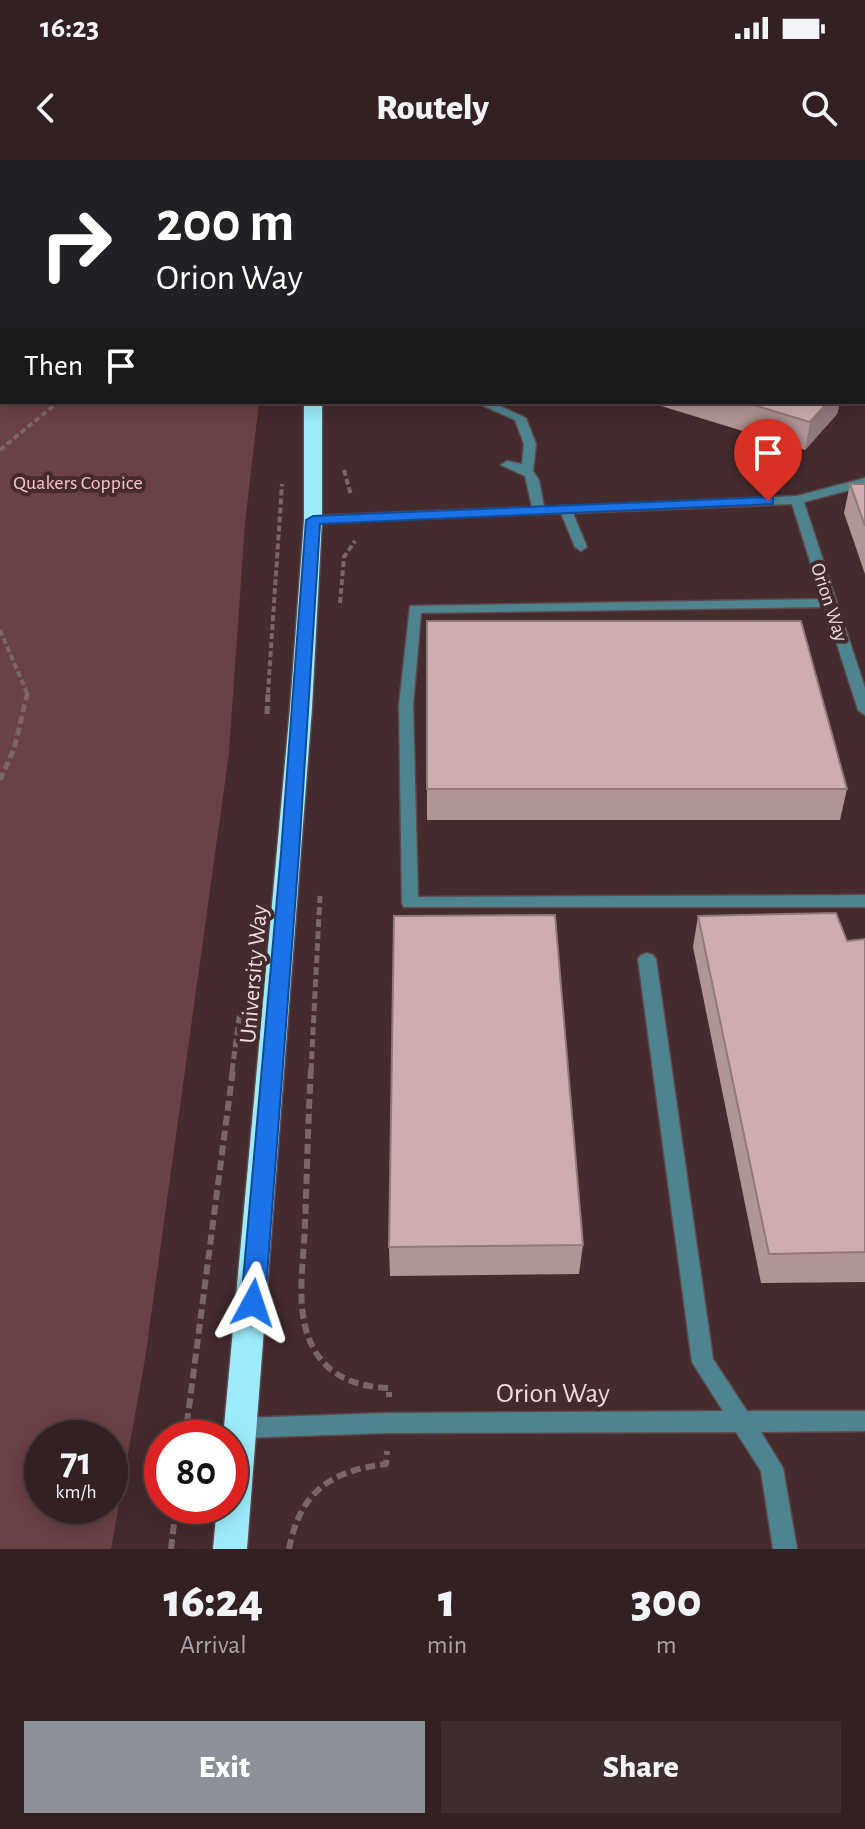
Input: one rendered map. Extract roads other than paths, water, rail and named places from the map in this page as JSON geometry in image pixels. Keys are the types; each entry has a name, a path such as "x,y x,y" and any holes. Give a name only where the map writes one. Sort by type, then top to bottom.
{"highway":[{"name":"University Way","path":"243,1420 288,884 313,520 313,404"},
{"name":"University Way","path":"230,1549 232,1524"}],"lane":[{"path":"486,404 520,418 530,444 527,470"},
{"path":"507,465 527,470 532,477 539,511"},
{"path":"313,520 797,500 865,482"},
{"name":"Orion Way","path":"797,500 865,710"},
{"path":"566,510 581,547"},
{"path":"830,603 415,609 406,705 410,903 865,901"},
{"path":"647,959 703,1362 772,1468 785,1549"},
{"name":"Orion Way","path":"248,1428 388,1423 865,1421"}],"park label":[{"name":"Quakers Coppice","path":"78,482"}]}
